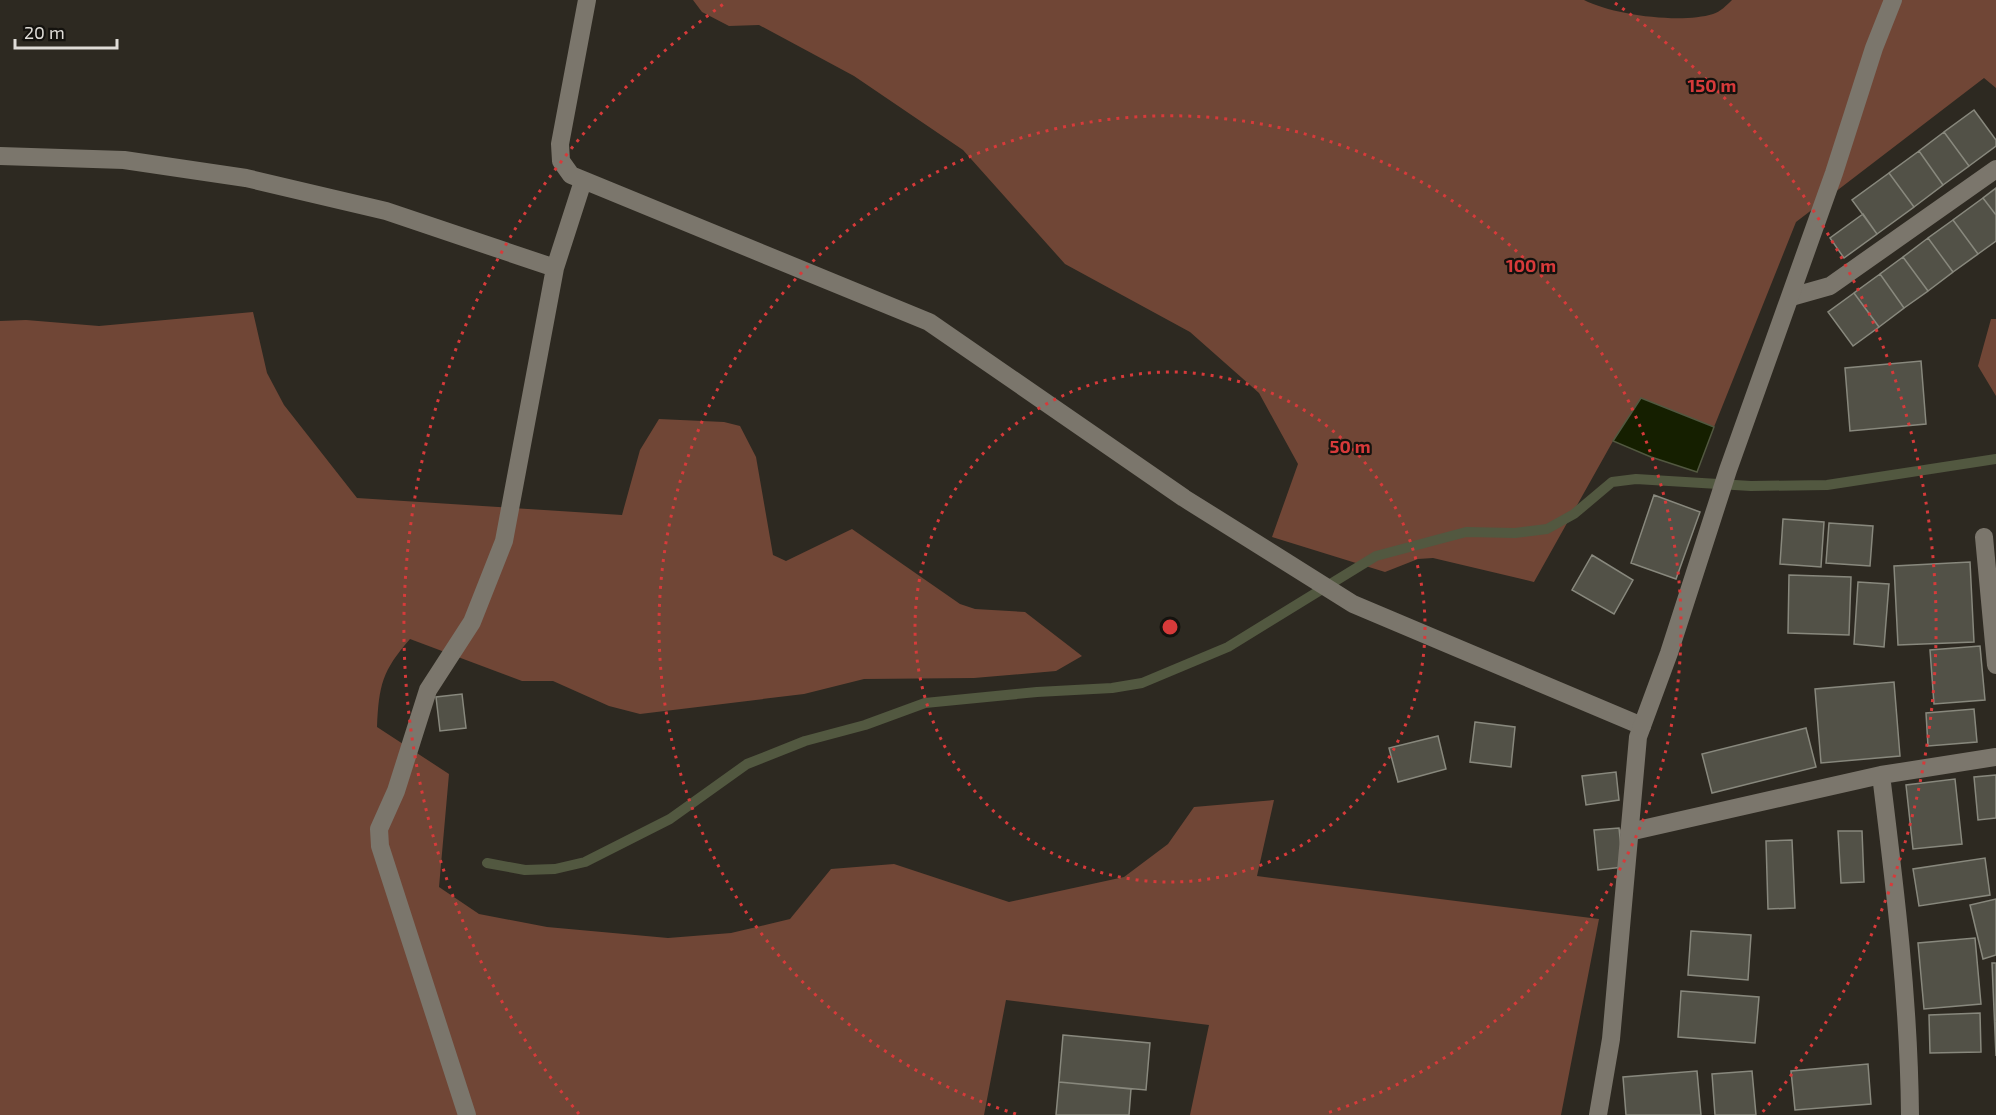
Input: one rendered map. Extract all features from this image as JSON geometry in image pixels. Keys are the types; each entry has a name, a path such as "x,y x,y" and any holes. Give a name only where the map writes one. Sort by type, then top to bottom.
{"street":[{"path":"587,0 560,144 561,161 571,175 583,182 929,322 1184,498 1353,604 1642,726"},
{"path":"1598,1115 1611,1039 1638,738 1669,653 1714,509 1791,297 1874,48 1893,0"},
{"path":"0,156 124,160 246,178 386,211 555,268"},
{"path":"1791,297 1830,286 1996,169"},
{"path":"467,1115 422,969 380,846 379,829 396,791 428,690 472,621 504,541 555,268 583,182"},
{"path":"1984,537 1996,665"},
{"path":"1629,832 1881,775 1996,757"},
{"path":"1881,775 1905,971 1910,1042 1910,1115"}],"shaded area":[{"path":"693,0 1584,0 1629,14 1683,18 1716,13 1732,0 1996,0 1996,88 1984,78 1796,222 1714,427 1641,398 1613,441 1534,582 1433,558 1418,559 1385,572 1272,537 1298,464 1259,393 1190,332 1065,264 963,150 854,76 759,25 729,26 702,12"},
{"path":"253,312 267,373 284,405 357,498 622,515 640,450 659,419 724,422 740,426 756,457 773,555 786,561 852,529 960,604 975,609 1025,612 1082,656 1056,671 974,678 864,679 804,694 640,714 609,706 553,681 522,681 410,639 393,660 384,679 379,700 377,727 449,774 439,887 479,914 547,927 668,938 731,933 790,919 831,869 894,864 1009,902 1124,877 1168,844 1194,807 1274,800 1257,876 1599,919 1561,1115 1190,1115 1209,1025 1006,1000 984,1115 0,1115 0,321 26,320 99,326"},
{"path":"1991,319 1996,319 1996,396 1978,366"},
{"path":"1641,398 1714,427 1697,472 1651,457 1613,441"}],"building":[{"path":"1974,110 1996,140 1996,146 1969,166 1944,132"},
{"path":"1944,132 1969,166 1943,185 1919,151"},
{"path":"1919,151 1943,185 1914,207 1889,173"},
{"path":"1889,173 1914,207 1877,234 1852,200"},
{"path":"1996,188 1996,215 1983,198"},
{"path":"1983,198 1996,215 1996,241 1978,254 1953,220"},
{"path":"1863,214 1877,234 1844,258 1830,238"},
{"path":"1953,220 1978,254 1953,272 1928,238"},
{"path":"1928,238 1953,272 1928,291 1903,257"},
{"path":"1903,257 1928,291 1904,308 1880,274"},
{"path":"1880,274 1904,308 1879,327 1854,293"},
{"path":"1854,293 1879,327 1853,346 1828,312"},
{"path":"1921,361 1926,424 1850,431 1845,368"},
{"path":"1654,495 1700,512 1676,579 1631,563"},
{"path":"1783,519 1824,522 1821,567 1780,564"},
{"path":"1829,523 1873,526 1870,566 1826,563"},
{"path":"1592,555 1633,580 1614,614 1572,590"},
{"path":"1970,562 1974,642 1898,645 1894,566"},
{"path":"1789,575 1851,577 1849,635 1788,633"},
{"path":"1858,582 1889,584 1884,647 1854,644"},
{"path":"1980,646 1985,700 1934,704 1930,650"},
{"path":"1894,682 1900,756 1821,763 1815,689"},
{"path":"462,694 466,728 440,731 436,697"},
{"path":"1974,709 1977,742 1928,746 1926,713"},
{"path":"1475,722 1515,727 1511,767 1470,762"},
{"path":"1806,728 1816,767 1712,793 1702,754"},
{"path":"1438,736 1446,769 1398,782 1389,748"},
{"path":"1616,772 1619,800 1586,805 1582,776"},
{"path":"1996,775 1996,818 1978,820 1974,777"},
{"path":"1955,779 1962,844 1913,849 1906,785"},
{"path":"1619,828 1623,867 1598,870 1594,830"},
{"path":"1838,831 1862,831 1864,882 1841,883"},
{"path":"1792,840 1795,908 1768,909 1766,841"},
{"path":"1985,858 1990,895 1919,906 1913,869"},
{"path":"1996,899 1996,955 1983,959 1970,905"},
{"path":"1691,931 1751,935 1748,980 1688,975"},
{"path":"1975,938 1981,1004 1924,1009 1918,943"},
{"path":"1992,963 1996,963 1996,1056"},
{"path":"1681,991 1759,997 1755,1043 1678,1037"},
{"path":"1980,1013 1981,1052 1930,1053 1929,1015"},
{"path":"1063,1035 1150,1043 1146,1090 1059,1082"},
{"path":"1868,1064 1871,1104 1795,1110 1791,1071"},
{"path":"1697,1071 1701,1115 1626,1115 1623,1077"},
{"path":"1752,1071 1756,1115 1715,1115 1712,1074"},
{"path":"1059,1082 1131,1089 1129,1115 1056,1115"}],"waterway":[{"path":"487,863 525,870 555,869 585,862 670,819 747,764 805,741 865,725 925,703 1037,692 1112,688 1142,683 1228,647 1376,556 1466,532 1515,533 1547,529 1574,514 1612,482 1636,479 1751,486 1827,485 1996,459"}]}
